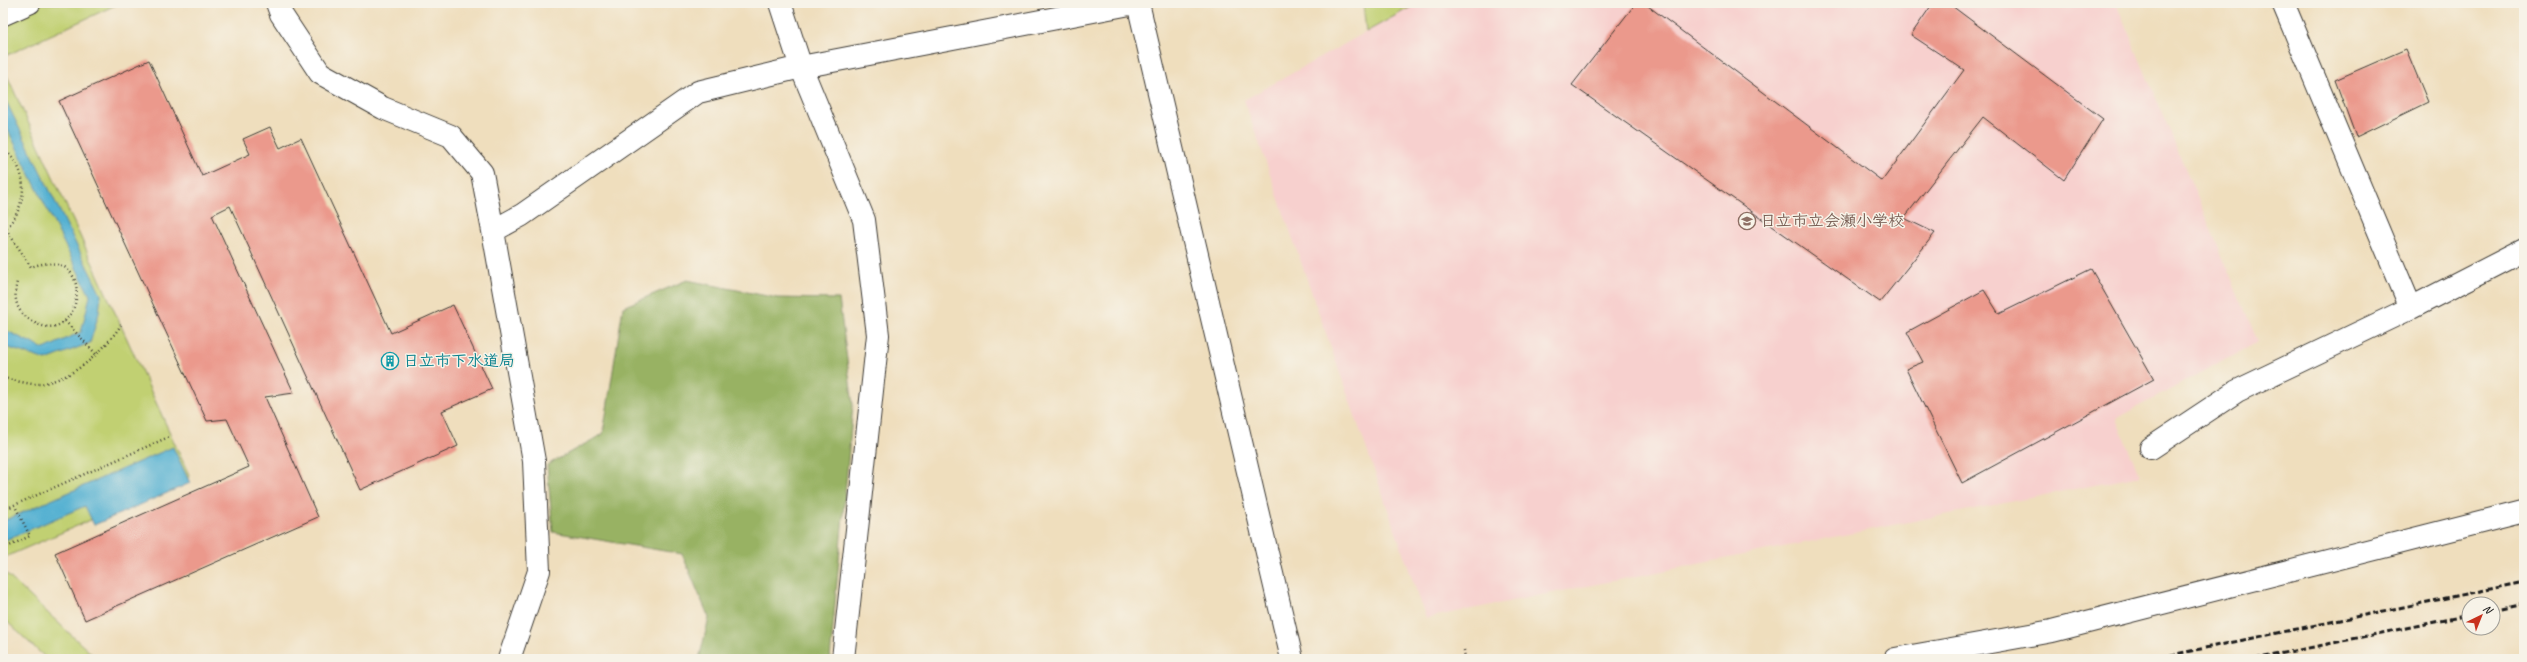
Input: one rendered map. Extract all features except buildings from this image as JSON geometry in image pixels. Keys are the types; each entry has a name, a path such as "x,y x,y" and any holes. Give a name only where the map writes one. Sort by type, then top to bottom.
{"street":[{"path":"277,3 281,14 320,73 383,108 451,136 482,173 534,461 539,571 509,659"},
{"path":"780,3 801,67 864,220 878,334 844,659"},
{"path":"492,231 522,214 698,92 801,67 1136,3 1292,659"},
{"path":"2283,3 2411,308"},
{"path":"2151,448 2237,391 2411,308 2524,250"},
{"path":"1895,659 2052,631 2524,511"}],"lane":[{"path":"3,15 30,3"}],"path":[{"path":"3,149 19,169 23,192 17,215 4,230 31,267 48,263 56,264 71,274 76,282 78,299 76,307 65,321 47,326 38,325 22,315 15,298 17,282"},
{"path":"65,321 98,354"},
{"path":"3,378 39,384 79,368 98,354 121,325"},
{"path":"3,510 171,436"},
{"path":"3,549 30,536 15,506"},
{"path":"1464,650 1465,659"}],"shaded area":[{"name":"日立市立会瀬小学校","path":"1418,3 2116,3 2258,342 2116,419 2140,476 1426,618 1244,100"}],"green space":[{"path":"3,3 120,3 3,57"},
{"path":"1363,3 1418,3 1366,32"},
{"path":"3,67 190,477 3,558"},
{"path":"687,280 777,298 839,299 853,405 830,659 699,659 709,618 682,554 553,532 547,465 603,434 623,307"},
{"path":"3,571 97,659 47,659 3,618"}],"water":[{"path":"3,95 101,295 99,313 90,343 46,360 3,346 3,329 44,349 81,332 90,296 3,120"},
{"path":"173,447 190,483 94,525 85,506 3,541 3,521"}],"railway":[{"path":"2152,659 2524,582"},
{"path":"2501,608 2524,603"},
{"path":"2255,659 2461,617"}],"place":[{"name":"日立市立会瀬小学校","path":"1747,221"},
{"name":"日立市下水道局","path":"390,361"}]}
